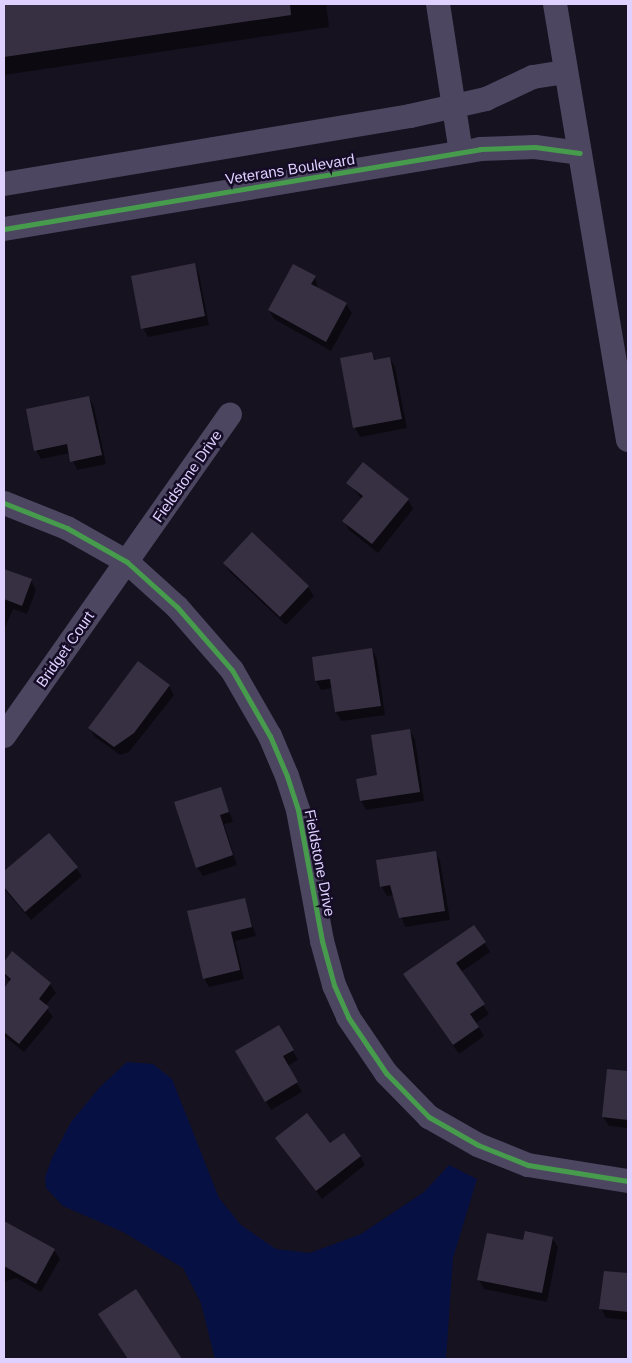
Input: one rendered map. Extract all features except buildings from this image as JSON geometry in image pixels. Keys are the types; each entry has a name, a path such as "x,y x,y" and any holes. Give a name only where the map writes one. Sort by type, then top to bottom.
{"street":[{"path":"438,4 461,152"},
{"path":"555,4 628,440"},
{"path":"4,184 410,116 486,99 533,77 566,72"},
{"name":"Veterans Boulevard","path":"4,229 461,152 535,146 580,153"},
{"name":"Fieldstone Drive","path":"127,562 230,415"},
{"name":"Fieldstone Drive","path":"4,503 67,528 127,562 178,607 207,638 232,670 270,736 298,810 322,941 334,986 348,1017 386,1073 429,1117 478,1145 528,1165 628,1181"},
{"name":"Bridget Court","path":"4,736 127,562"}],"shaded area":[{"path":"127,1062 153,1064 172,1079 219,1198 241,1225 276,1249 310,1253 361,1234 424,1192 449,1165 477,1179 453,1258 446,1359 215,1359 201,1303 183,1268 123,1232 63,1206 46,1188 45,1177 52,1158 71,1122 100,1087"}],"cycle path":[{"path":"4,229 480,149 535,147 580,153"},
{"path":"4,503 67,528 127,562 177,607 232,670 270,736 287,776 298,810 322,941 334,985 348,1017 386,1073 429,1117 478,1145 528,1165 628,1181"}]}
